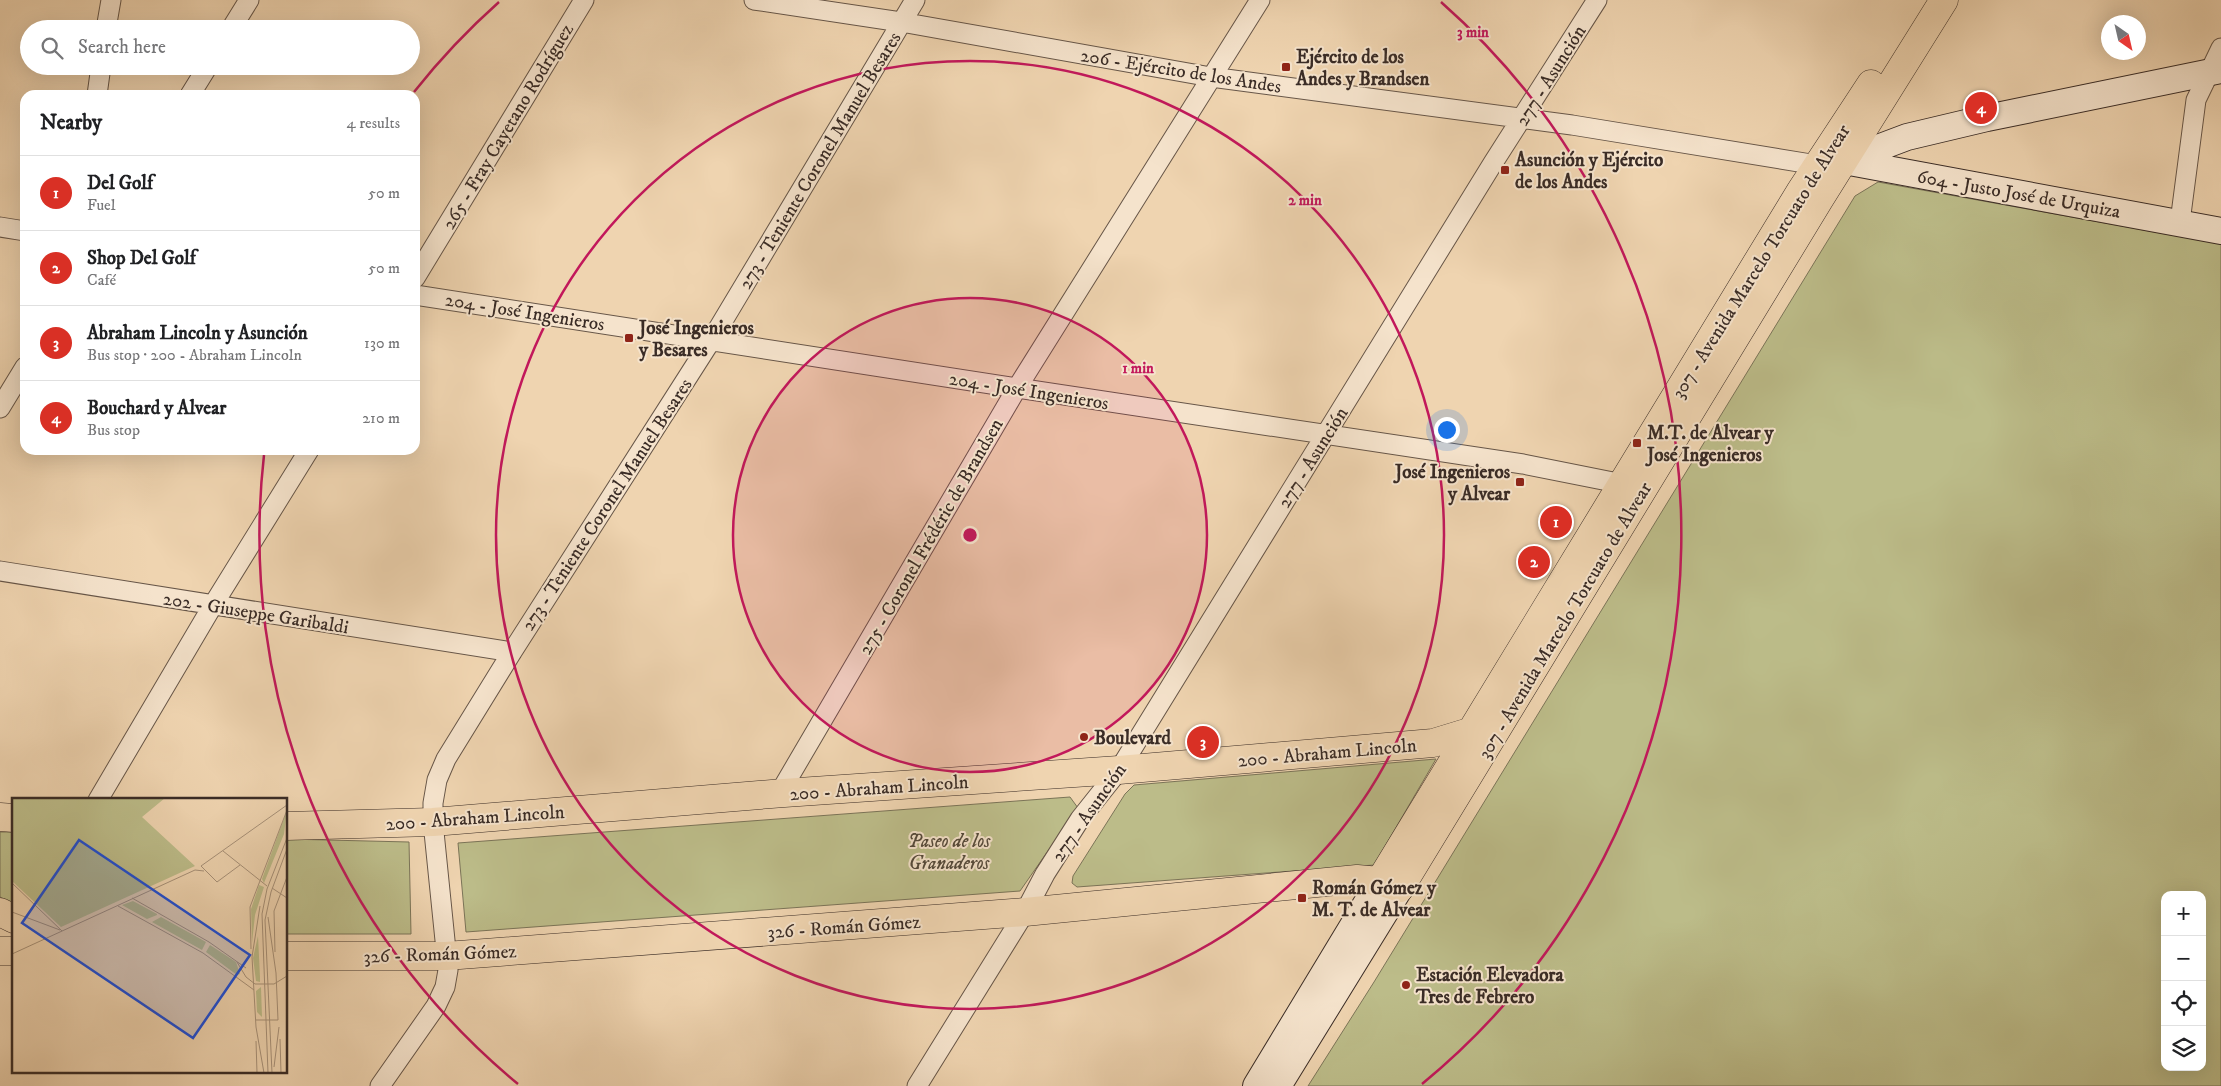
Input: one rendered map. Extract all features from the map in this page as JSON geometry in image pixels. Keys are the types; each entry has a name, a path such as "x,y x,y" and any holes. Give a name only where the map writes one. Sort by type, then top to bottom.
{"main road":[{"name":"307 - Avenida Marcelo Torcuato de Alvear","path":"1256,1086 1390,884 1631,490 1817,165 1922,0"},
{"name":"307 - Avenida Marcelo Torcuato de Alvear","path":"1278,1086 1390,884 1470,732 1631,490 1819,200 1944,0"},
{"path":"1844,161 1907,137 1987,118 2214,72"},
{"name":"604 - Justo José de Urquiza","path":"1817,165 1844,161 2221,231"},
{"name":"200 - Abraham Lincoln","path":"288,826 433,822 779,794 1119,770 1433,743 1470,732"},
{"name":"326 - Román Gómez","path":"288,956 446,956 1025,912 1357,879 1390,884"},
{"path":"0,912 12,918"}],"street":[{"path":"108,20 111,0"},
{"path":"237,20 249,0"},
{"name":"265 - Fray Cayetano Rodríguez","path":"420,270 584,0"},
{"name":"206 - Ejército de los Andes","path":"754,0 901,22 1212,77 1572,126 1817,165"},
{"name":"273 - Teniente Coronel Manuel Besares","path":"380,1086 436,1006 445,988 448,970 438,892 433,803 437,780 446,760 512,652 712,339 915,0"},
{"name":"275 - Coronel Frédéric de Brandsen","path":"779,794 1017,388 1260,0"},
{"name":"277 - Asunción","path":"916,1086 1025,912 1045,874 1080,819 1119,770 1493,163 1597,0"},
{"path":"2180,222 2196,100 2214,72 2221,48"},
{"path":"97,90 99,75"},
{"path":"193,90 202,75"},
{"path":"0,227 20,230"},
{"name":"204 - José Ingenieros","path":"420,295 1017,388 1523,464 1631,490"},
{"path":"0,408 20,375"},
{"path":"99,798 213,605 306,455"},
{"name":"202 - Giuseppe Garibaldi","path":"0,571 512,652"}],"green space":[{"path":"1878,182 2221,244 2221,1086 1308,1086 1374,982 1855,196"},
{"path":"1436,759 1374,865 1077,887 1072,883 1073,876 1125,794 1134,785"},
{"name":"Paseo de los Granaderos","path":"1070,797 1078,808 1020,891 466,932 458,843"},
{"path":"0,832 12,832 12,903 0,897"},
{"path":"288,839 409,842 411,934 288,934"}],"place":[{"name":"Ejército de los Andes y Brandsen","path":"1286,67"},
{"name":"Bouchard y Alvear","path":"1981,108"},
{"name":"Asunción y Ejército de los Andes","path":"1505,170"},
{"name":"José Ingenieros y Besares","path":"629,338"},
{"name":"M.T. de Alvear y José Ingenieros","path":"1637,443"},
{"name":"José Ingenieros y Alvear","path":"1520,482"},
{"name":"Del Golf","path":"1556,522"},
{"name":"Shop Del Golf","path":"1534,562"},
{"name":"Boulevard","path":"1084,737"},
{"name":"Abraham Lincoln y Asunción","path":"1203,742"},
{"name":"Román Gómez y M. T. de Alvear","path":"1302,898"},
{"name":"Estación Elevadora Tres de Febrero","path":"1406,985"}]}
